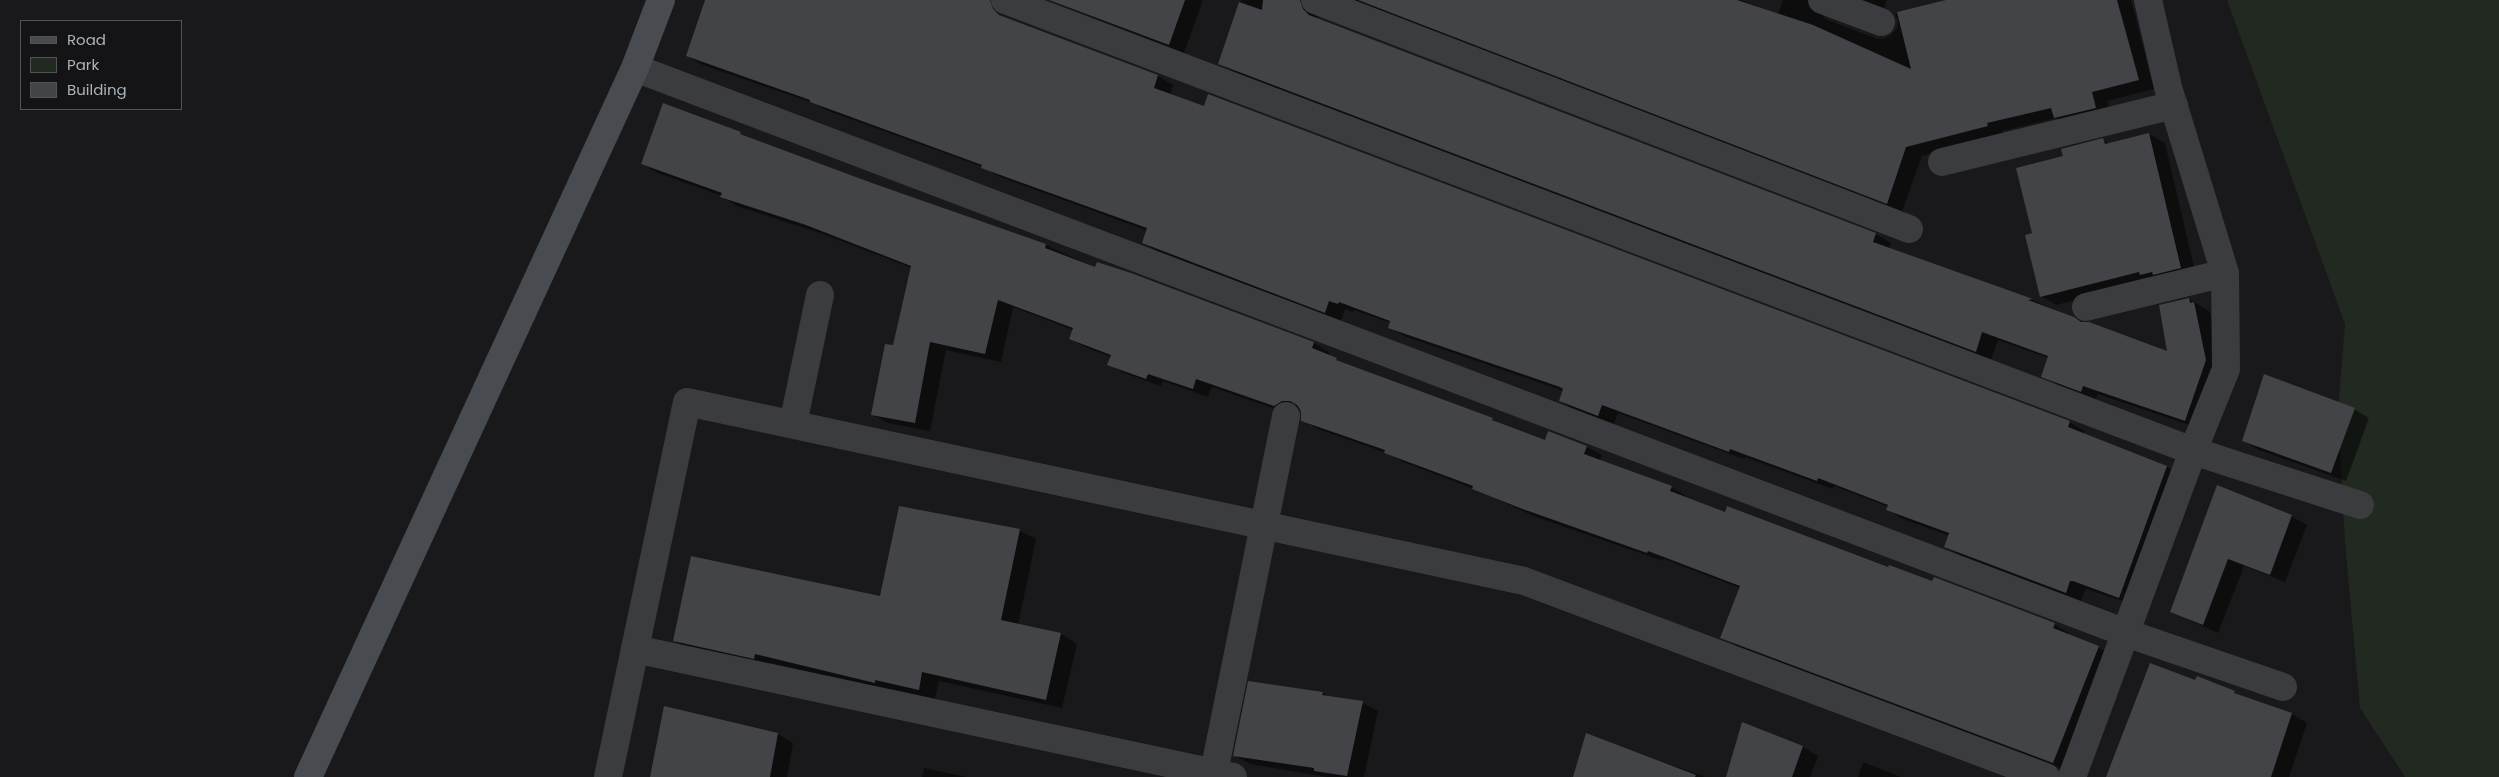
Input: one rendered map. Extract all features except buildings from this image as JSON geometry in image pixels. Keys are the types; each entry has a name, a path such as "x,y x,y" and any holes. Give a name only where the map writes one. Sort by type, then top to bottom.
{"street":[{"path":"308,777 635,68 661,0"},
{"path":"1005,0 2192,451 2360,505"},
{"path":"1315,0 1909,230"},
{"path":"1822,0 1881,22"},
{"path":"2072,777 2192,451 2226,369 2225,273 2174,105 2148,0"},
{"path":"635,68 2126,633 2283,686"},
{"path":"1942,162 2174,105"},
{"path":"2086,307 2225,273"},
{"path":"793,424 820,294"},
{"path":"608,777 688,402 1263,524 1524,582 2046,777"},
{"path":"635,649 1220,776 1263,524 1286,416"}],"green space":[{"path":"2227,0 2499,0 2499,777 2405,777 2360,708 2345,542 2338,410 2345,324"}]}
